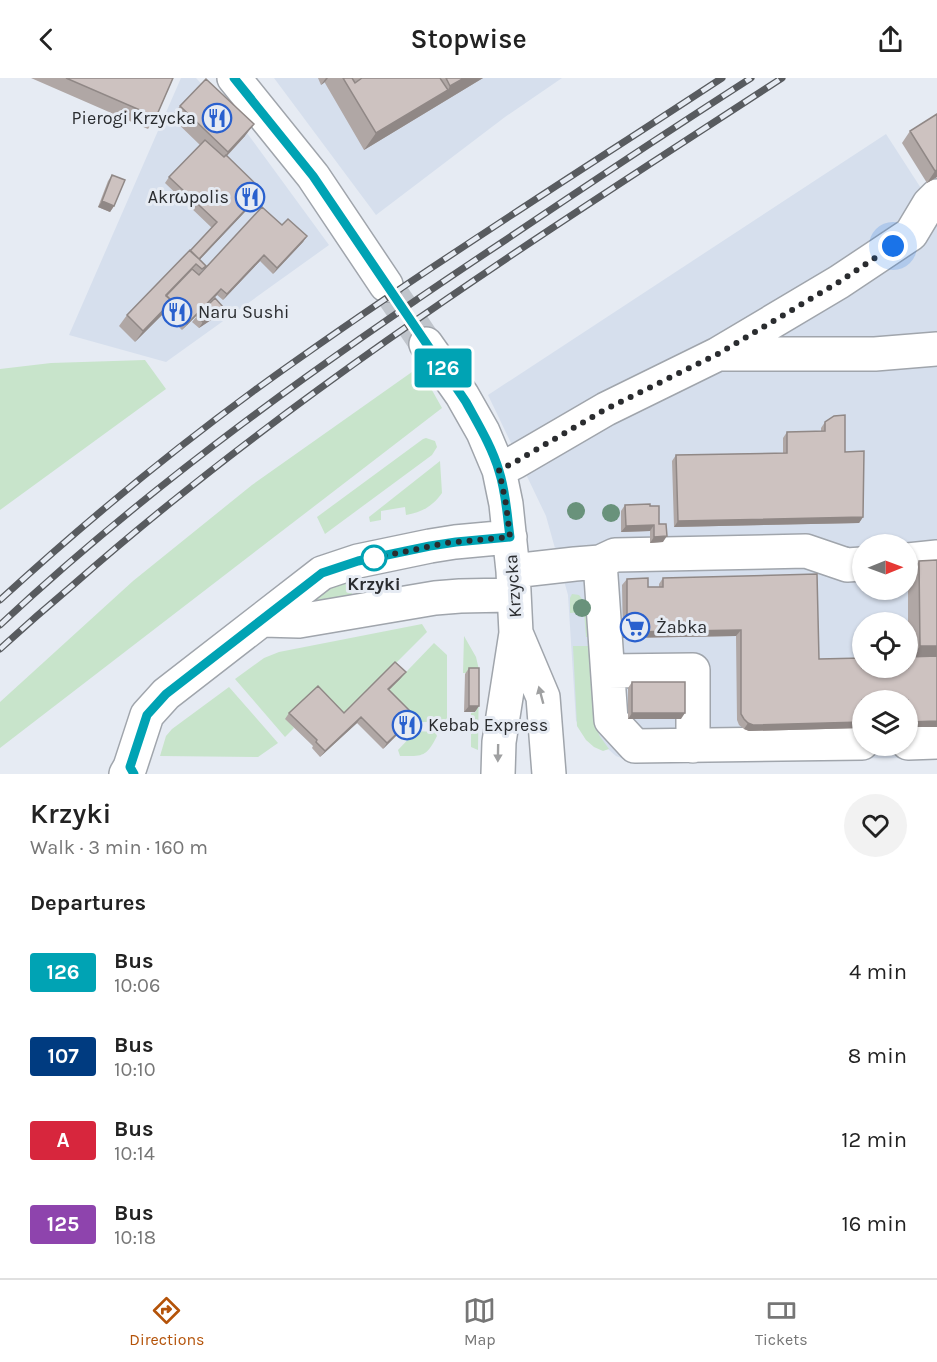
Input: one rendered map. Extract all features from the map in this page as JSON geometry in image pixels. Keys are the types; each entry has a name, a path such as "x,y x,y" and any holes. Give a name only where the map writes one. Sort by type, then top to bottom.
{"street":[{"path":"234,78 313,176 386,285"},
{"path":"499,470 606,409 718,354 839,282 910,234 929,204 937,196"},
{"name":"Krzycka","path":"426,344 466,402 483,432 499,470 506,504 516,633 499,741 498,774"},
{"path":"718,354 884,366 937,348"},
{"path":"130,772 147,715 166,694 322,573 342,565 438,544 510,537"},
{"path":"263,620 299,621 460,596 575,564 600,562 615,555 806,551 852,565"},
{"path":"918,559 937,557"},
{"path":"600,562 610,720 635,746 852,743"},
{"name":"Krzycka","path":"516,633 543,697 549,774"},
{"path":"608,671 693,670 693,746"},
{"path":"918,743 937,742"}],"shaded area":[{"path":"181,78 196,78 247,133 329,245 166,362 69,335"},
{"path":"274,78 562,78 505,117 376,215"},
{"path":"886,134 937,213 937,758 624,759 616,756 576,721 568,595 546,516 488,395"}],"green space":[{"path":"145,360 166,389 0,510 0,369 51,363"},
{"path":"419,367 442,408 0,748 0,702 133,581 252,485"},
{"path":"426,438 435,441 437,447 432,455 325,534 317,517"},
{"path":"440,461 442,493 434,502 422,510 406,515 405,507 381,511 381,520 370,522 369,517"},
{"path":"350,581 352,595 296,607 298,600"},
{"path":"572,594 579,595 585,605 590,619 591,637 586,637 584,612 570,613"},
{"path":"422,624 427,632 340,719 286,718 294,728 285,737 235,679 264,658 279,652"},
{"path":"464,636 476,657 479,670 478,750 471,747 471,713 476,712 476,673 463,673"},
{"path":"434,643 447,655 447,718 444,722 410,722 384,695"},
{"path":"573,646 593,646 597,723 599,735 609,749 603,751 586,740 577,726"},
{"path":"229,687 278,743 258,757 160,756 166,736 172,729"},
{"path":"416,731 435,732 437,736 430,748 423,754 400,756 398,750"}],"building":[{"path":"66,78 173,78 156,117"},
{"path":"343,78 352,78 355,83 362,78 440,78 448,90 376,133"},
{"path":"446,78 464,78 450,86"},
{"path":"206,79 254,124 228,152 180,106"},
{"path":"937,114 937,170 935,171 910,131"},
{"path":"205,140 224,157 226,155 263,191 199,259 190,251 217,222 169,177"},
{"path":"112,175 125,180 114,206 102,201"},
{"path":"262,207 282,225 288,219 307,236 277,268 264,255 227,294 221,289 187,324 168,307 172,301 166,296 192,269 199,275"},
{"path":"190,250 206,266 202,269 196,264 166,295 172,301 143,331 127,315"},
{"path":"215,298 224,308 203,322 197,316"},
{"path":"845,415 845,452 864,451 863,517 678,521 676,455 787,453 787,432 825,431 825,422 834,416"},
{"path":"650,504 650,506 659,506 659,524 666,524 667,536 654,537 654,525 626,526 625,505"},
{"path":"937,560 937,646 920,646 919,561"},
{"path":"817,574 819,659 852,658 852,678 918,678 918,657 937,656 937,721 918,722 918,690 852,690 852,722 753,725 748,723 741,714 741,630 627,632 627,579 648,578 648,587 663,587 663,578"},
{"path":"395,662 406,672 388,689 415,716 387,743 361,717 325,751 289,713 318,686 344,713"},
{"path":"469,668 479,668 479,706 469,706"},
{"path":"632,682 685,682 685,713 632,713"}],"tunnel":[{"path":"386,285 426,344"}],"railway":[{"path":"0,600 124,492 255,390 428,270 722,78"},
{"path":"0,625 59,572 180,471 306,377 436,287 751,78"},
{"path":"0,649 156,514 329,382 508,257 782,78"}],"bus line":[{"name":"126","path":"134,774 130,767 147,715 166,694 322,573 358,561 430,546 510,537 499,470 483,432 466,402 313,176 234,78"}],"place":[{"name":"Pierogi Krzycka","path":"217,118"},
{"name":"Akrωpolis","path":"250,197"},
{"name":"Naru Sushi","path":"177,312"},
{"name":"Krzyki","path":"374,558"},
{"name":"Żabka","path":"635,627"},
{"name":"Kebab Express","path":"407,725"}],"route":[{"path":"374,558 446,543 510,537 499,470 606,409 718,354 839,282 893,246"}]}
